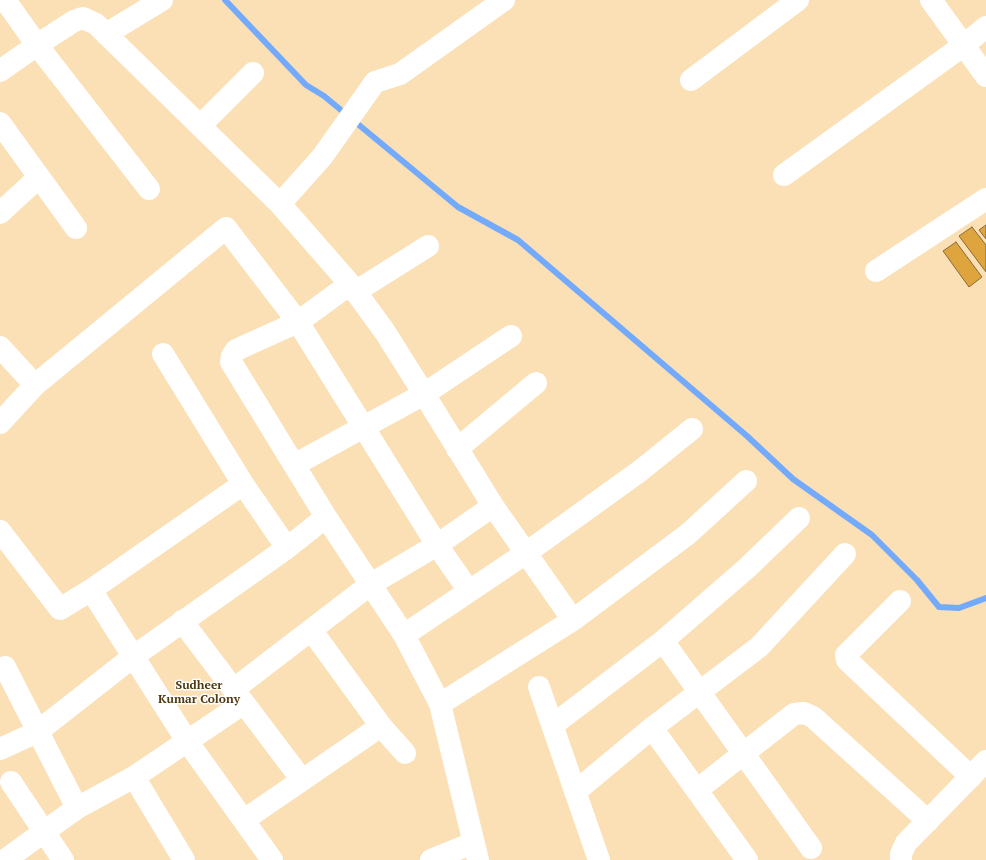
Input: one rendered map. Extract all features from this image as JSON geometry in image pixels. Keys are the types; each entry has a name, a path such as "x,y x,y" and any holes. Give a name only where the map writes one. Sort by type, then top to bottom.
{"street":[{"path":"5,0 37,45 149,189"},
{"path":"106,34 162,0"},
{"path":"280,204 322,157 375,82 400,74 504,0"},
{"path":"691,80 798,0"},
{"path":"931,0 986,76"},
{"path":"0,71 74,21 83,18 96,24 280,204 352,288 385,332 493,506 573,620"},
{"path":"784,175 964,45 986,27"},
{"path":"200,126 253,73"},
{"path":"0,123 76,228"},
{"path":"0,213 39,177"},
{"path":"876,271 986,199"},
{"path":"0,423 35,385 226,228 298,322 437,545 469,591"},
{"path":"428,246 352,288 298,322 236,350 232,356 231,362 326,517 404,635 440,704 476,852 431,860"},
{"path":"294,465 424,394 511,336"},
{"path":"0,348 35,385"},
{"path":"163,354 243,484 287,548"},
{"path":"457,449 536,383"},
{"path":"404,635 526,553 640,471 692,429"},
{"path":"440,704 573,620 688,534 746,481"},
{"path":"0,530 60,609 91,590 243,484"},
{"path":"5,860 77,808 134,777 187,742 312,631 371,584 437,545 493,506"},
{"path":"0,749 37,732 134,656 287,548 326,517"},
{"path":"552,725 663,641 747,568 799,518"},
{"path":"575,792 652,728 701,693 759,647 845,554"},
{"path":"91,590 187,742 272,860"},
{"path":"900,602 846,655 847,660 971,777"},
{"path":"182,621 302,780"},
{"path":"312,631 381,726 404,753"},
{"path":"663,641 811,848"},
{"path":"0,670 5,667 77,808"},
{"path":"539,686 599,860"},
{"path":"697,790 794,714 804,713 813,717 928,821"},
{"path":"244,820 381,726"},
{"path":"652,728 747,860"},
{"path":"901,860 901,854 906,843 986,760"},
{"path":"134,777 178,858"},
{"path":"12,782 62,860"}],"building":[{"path":"986,225 986,239 979,230"},
{"path":"972,227 986,245 986,272 959,236"},
{"path":"956,242 982,277 969,287 943,251"}],"waterway":[{"path":"225,0 306,85 324,96 458,207 518,240 747,436 793,479 872,535 917,580 939,607 959,608 986,598"}],"district":[{"name":"Sudheer Kumar Colony","path":"199,693"}]}
